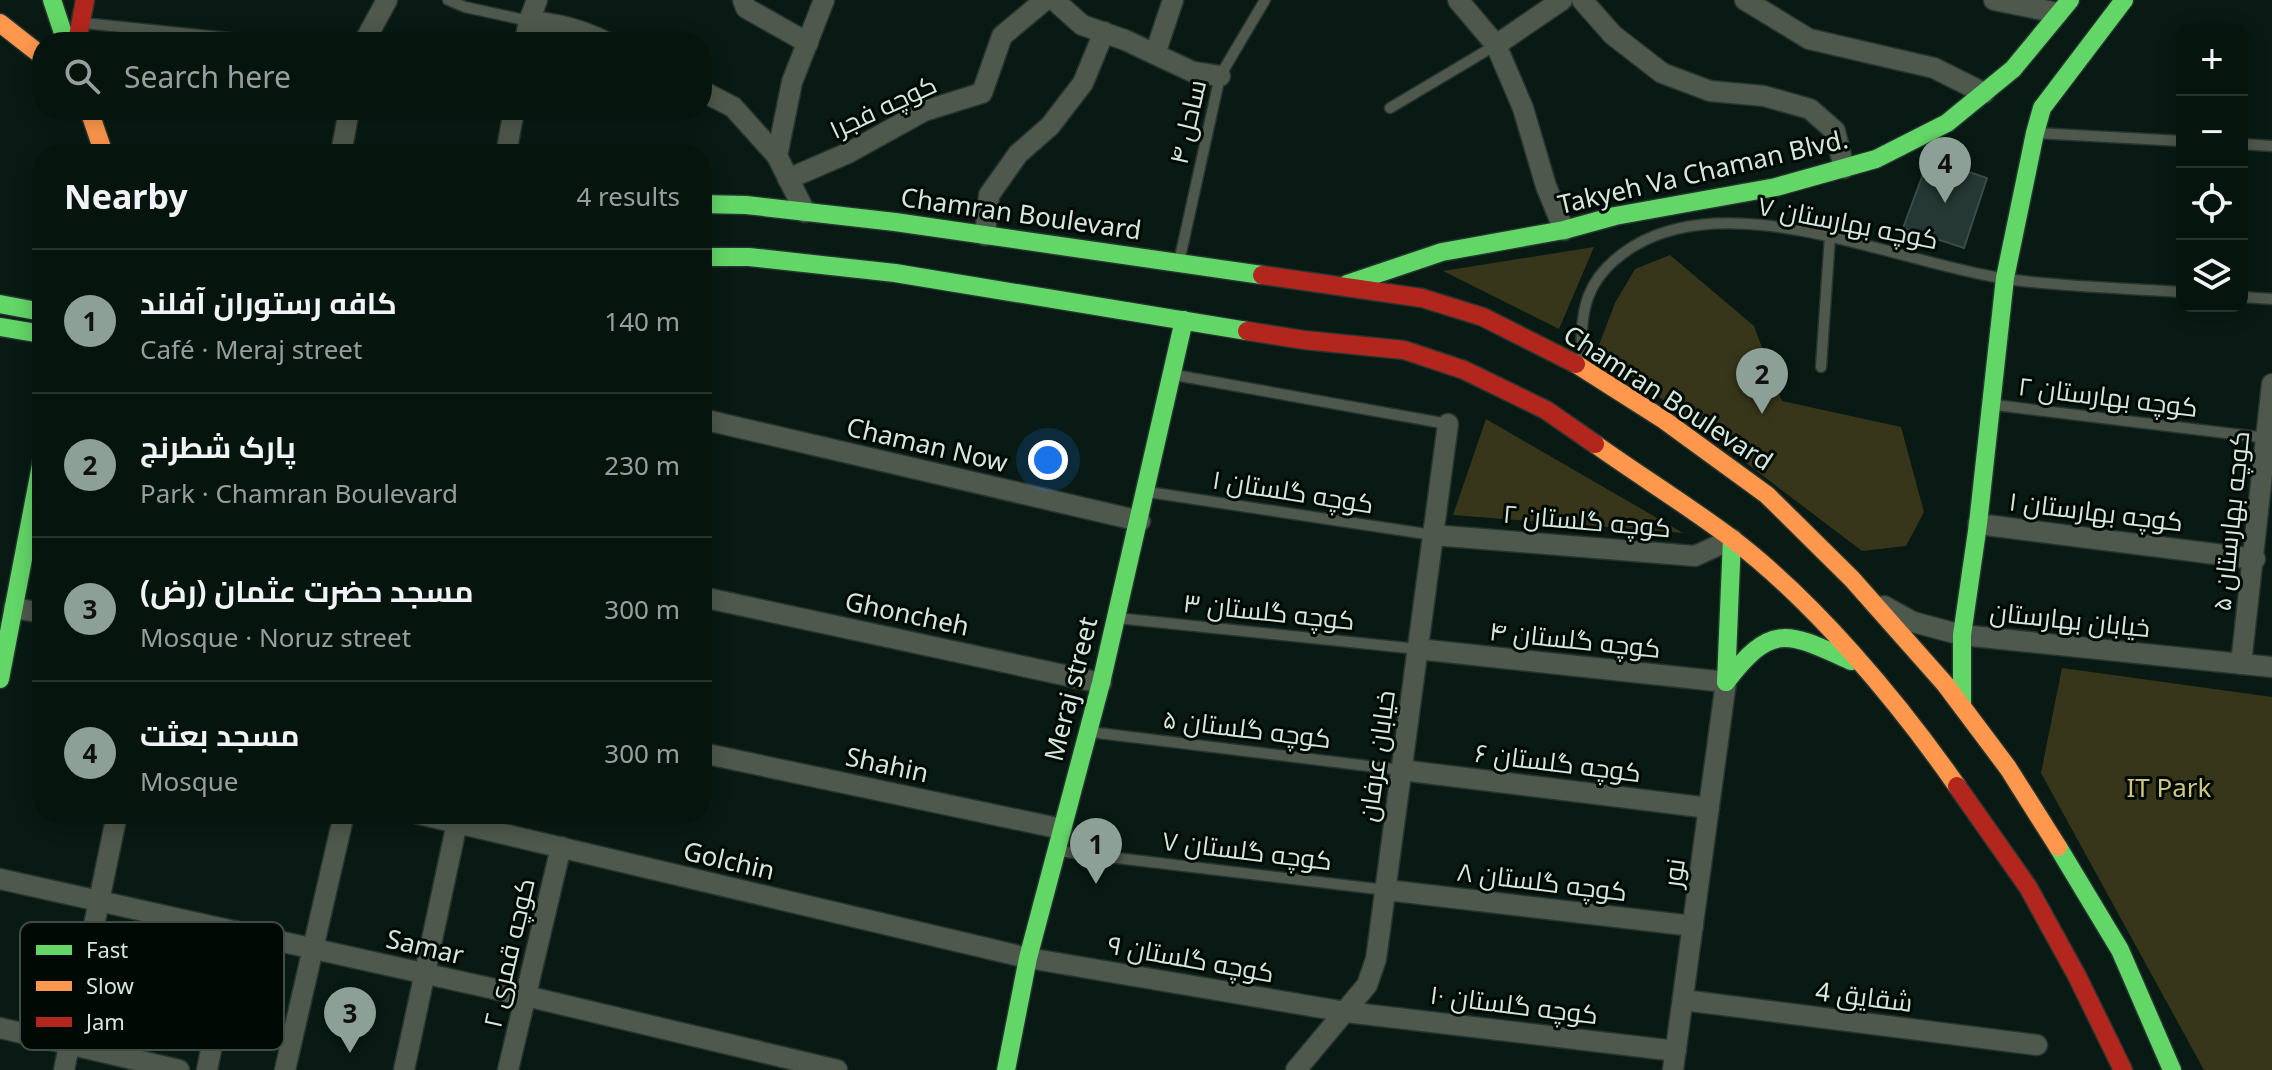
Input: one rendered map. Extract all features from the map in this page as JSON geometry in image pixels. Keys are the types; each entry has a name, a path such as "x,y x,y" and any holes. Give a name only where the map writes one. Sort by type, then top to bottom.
{"main road":[{"path":"52,0 63,32"},
{"path":"80,32 85,0"},
{"path":"1962,706 1962,635 1978,524 2005,278 2035,133 2042,108 2124,0"},
{"path":"2060,12 2053,36 2061,46 2086,51"},
{"name":"Takyeh Va Chaman Blvd.","path":"1341,285 1442,252 1776,187 1876,159 1947,123 1984,93 2026,76 2060,12"},
{"path":"4,31 32,49"},
{"path":"2026,76 2042,108"},
{"path":"92,120 101,144"},
{"name":"Chamran Boulevard","path":"712,204 746,205 985,235 1422,298 1483,317 1582,367 1664,420 1767,495 1869,598 1962,706 2016,781 2112,936 2172,1070"},
{"path":"712,257 749,257 895,273 1304,340 1404,350 1464,370 1546,410 1732,539 1793,591 1861,665 1927,743 2028,887 2077,976 2123,1070"},
{"path":"0,304 32,310"},
{"name":"Meraj street","path":"1006,1070 1028,958 1101,683 1184,320"},
{"path":"0,327 32,332"},
{"path":"0,679 14,608 10,577 32,497"},
{"path":"1726,682 1732,539"},
{"path":"1726,682 1752,651 1770,638 1809,643 1861,665"}],"street":[{"path":"369,32 387,0"},
{"path":"527,32 537,0"},
{"path":"777,156 792,82 824,0"},
{"name":"کوچه فجر۱","path":"788,179 848,153 924,111 982,93 1002,36 1045,0"},
{"path":"1054,0 1082,25 1193,72 1220,76"},
{"path":"1155,54 1173,0"},
{"path":"1458,0 1496,45 1523,108 1546,186 1564,230"},
{"path":"1496,45 1562,0"},
{"path":"1582,0 1613,35 1662,73 1710,91 1764,96 1810,109 1835,131 1844,168"},
{"path":"1745,0 1809,39 1934,68 1984,93"},
{"path":"1994,0 2060,12"},
{"path":"739,3 808,43"},
{"path":"527,32 556,24 585,32"},
{"path":"985,235 989,195 1018,154 1050,126 1083,83 1104,32"},
{"path":"712,96 733,107 777,156 805,212"},
{"path":"343,144 347,120"},
{"path":"508,144 512,120"},
{"name":"کوچه بهارستان ۵","path":"2241,664 2255,559 2266,514 2267,438 2272,384"},
{"name":"Chaman Now","path":"712,421 1140,521"},
{"name":"خیابان عرفان","path":"1296,1070 1367,985 1376,959 1448,424"},
{"name":"کوچه بهارستان ۱","path":"1978,524 2255,559"},
{"name":"کوچه گلستان ۲","path":"1433,535 1695,556 1732,539"},
{"name":"خیابان بهارستان","path":"1869,598 1913,622 1962,635 2272,667"},
{"name":"Ghoncheh","path":"712,599 1101,683"},
{"path":"14,608 32,611"},
{"name":"کوچه گلستان ۴","path":"1418,649 1726,682"},
{"name":"نور","path":"1675,1060 1726,682"},
{"name":"Shahin","path":"712,755 1062,829"},
{"name":"کوچه گلستان ۶","path":"1401,770 1709,808"},
{"path":"95,922 115,824"},
{"path":"285,1070 342,824"},
{"path":"404,1070 457,824"},
{"name":"Golchin","path":"461,824 1028,958"},
{"name":"کوچه قمری ۲","path":"508,1070 561,847"},
{"name":"Samar","path":"0,879 194,922"},
{"name":"کوچه گلستان ۸","path":"1386,890 1693,926"},
{"name":"Samar","path":"284,942 837,1070"},
{"name":"کوچه گلستان ۹","path":"1028,958 1346,1012"},
{"name":"شقایق 4","path":"1683,1000 2037,1045"},
{"name":"کوچه گلستان ۱۰","path":"1346,1012 1675,1060"},
{"path":"0,1028 20,1033"},
{"path":"64,1070 68,1050"},
{"path":"94,1050 172,1069"},
{"path":"207,1070 211,1050"}],"lane":[{"path":"448,0 527,32"},
{"name":"ساحل ۴","path":"1178,264 1220,76 1265,0"},
{"path":"83,23 171,32"},
{"path":"1390,108 1496,45"},
{"path":"2035,133 2176,141"},
{"path":"2248,144 2272,146"},
{"name":"کوچه بهارستان ۷","path":"1582,367 1580,328 1590,289 1617,256 1654,234 1707,223 1758,225 1830,236 2005,278 2176,292"},
{"path":"1821,367 1830,236"},
{"path":"2248,297 2272,299"},
{"path":"1172,374 1448,424"},
{"name":"کوچه بهارستان ۲","path":"1992,405 2267,438"},
{"name":"کوچه گلستان ۱","path":"1146,492 1433,535"},
{"name":"کوچه گلستان ۳","path":"1117,617 1418,649"},
{"name":"کوچه گلستان ۵","path":"1088,731 1401,770"},
{"name":"کوچه گلستان ۷","path":"1056,851 1386,890"}],"green space":[{"path":"1594,247 1559,329 1443,271"},
{"path":"1670,255 1754,326 1782,401 1901,427 1924,512 1906,546 1862,551 1597,350 1615,303 1635,269"},
{"path":"1486,419 1683,533 1453,515"},
{"name":"IT Park","path":"2062,668 2272,697 2272,1070 2204,1070 2041,773"}],"building":[{"path":"1929,158 1987,178 1964,248 1903,228"}],"traffic: fast":[{"path":"52,0 63,32"},
{"path":"1347,284 1442,252 1776,187 1876,159 1947,123 2013,69 2070,0"},
{"path":"1962,706 1962,635 1978,524 2005,278 2035,133 2042,108 2124,0"},
{"path":"712,204 746,205 895,222 1262,275"},
{"path":"712,257 749,257 895,273 1247,331"},
{"path":"0,304 32,310"},
{"path":"1006,1070 1028,958 1101,683 1184,320"},
{"path":"0,327 32,332"},
{"path":"0,679 32,512"},
{"path":"1726,682 1732,539"},
{"path":"1726,682 1756,649 1782,638 1811,644 1851,661"},
{"path":"2058,847 2120,950 2172,1070"}],"traffic: slow":[{"path":"0,23 32,48"},
{"path":"92,120 101,144"},
{"path":"1576,364 1664,420 1767,495 1852,579 1945,684 2008,768 2058,847"},
{"path":"1595,444 1731,538 1793,591 1881,686 1957,786"}],"traffic: jam":[{"path":"79,32 85,0"},
{"path":"1262,275 1422,298 1483,317 1576,364"},
{"path":"1247,331 1404,350 1464,370 1546,410 1595,444"},
{"path":"1957,786 2028,887 2077,976 2123,1070"}],"place":[{"name":"مسجد بعثت","path":"1945,203"},
{"name":"پارک شطرنج","path":"1762,414"},
{"name":"کافه رستوران آفلند","path":"1096,884"},
{"name":"مسجد حضرت عثمان (رض)","path":"350,1053"}]}
